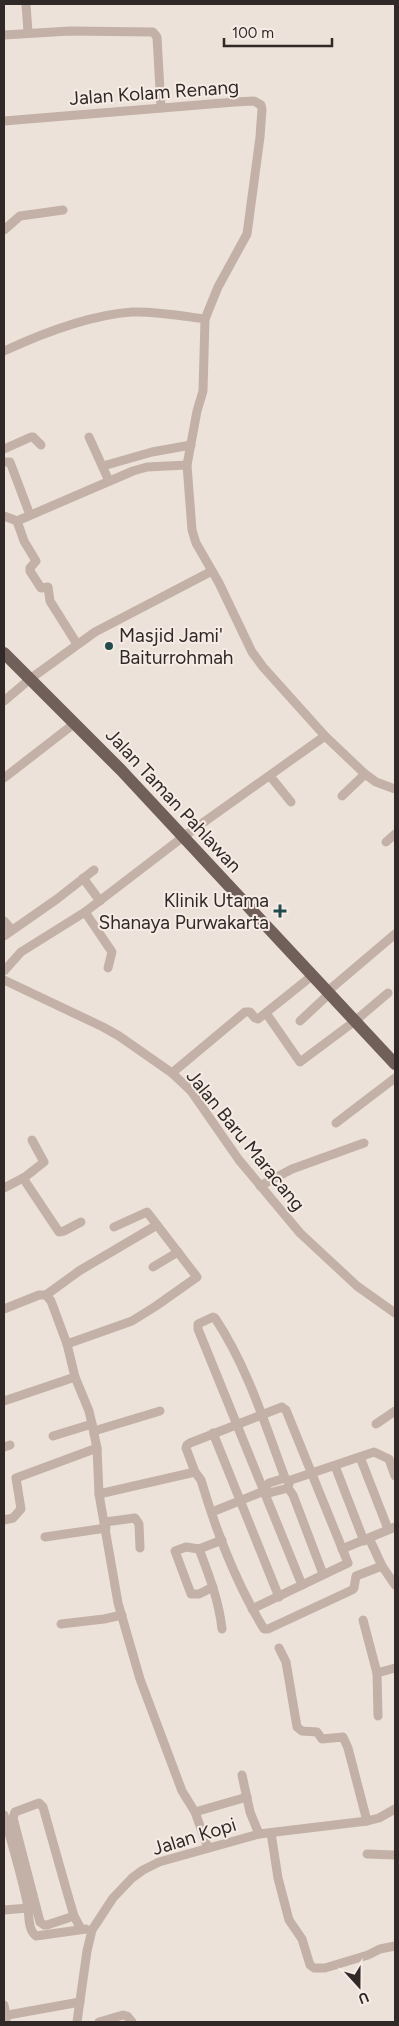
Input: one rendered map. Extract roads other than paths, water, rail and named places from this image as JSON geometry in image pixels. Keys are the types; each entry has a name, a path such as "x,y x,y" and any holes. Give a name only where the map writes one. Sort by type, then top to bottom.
{"main road":[{"name":"Jalan Taman Pahlawan","path":"4,653 75,723 395,1064"}],"street":[{"path":"26,4 28,32"},
{"path":"4,35 28,32 154,32 157,37 161,108"},
{"name":"Jalan Kolam Renang","path":"4,121 254,101 261,104 262,109 247,234 218,287 206,319"},
{"path":"4,230 20,216 63,210"},
{"path":"4,351 67,325 120,314 134,312 206,319 203,391 186,464 192,530 196,543 252,652 263,667 325,736 364,774 376,782 395,789"},
{"path":"4,449 31,437 41,445"},
{"path":"88,438 109,481"},
{"path":"103,466 152,452 191,445"},
{"path":"4,462 10,462 30,516"},
{"path":"4,516 17,521 109,481 147,468 186,464"},
{"path":"17,521 24,541 36,561 30,568 30,571 41,588 48,587 50,601 77,644"},
{"path":"4,701 77,644 114,621 212,571"},
{"path":"4,778 75,723"},
{"path":"4,971 21,952 85,912 182,836 325,736"},
{"path":"342,796 364,774"},
{"path":"270,776 291,802"},
{"path":"386,842 395,834"},
{"path":"4,936 94,870"},
{"path":"83,878 100,900"},
{"path":"85,912 112,952 108,968"},
{"path":"4,921 11,930"},
{"path":"300,1021 329,992 395,934"},
{"path":"172,1074 245,1012 250,1012 257,1019 266,1014 313,975"},
{"name":"Jalan Baru Maracang","path":"4,980 103,1027 119,1036 172,1074 191,1091 238,1160 300,1233 357,1286 395,1313"},
{"path":"266,1014 300,1062 355,1021 388,993"},
{"path":"336,1123 395,1078"},
{"path":"4,1188 23,1178 44,1162 32,1140"},
{"path":"260,1186 292,1169 364,1143"},
{"path":"23,1178 60,1232 64,1232 81,1222"},
{"path":"67,1344 132,1321 193,1282 196,1276 145,1212 114,1227"},
{"path":"4,1309 39,1295 46,1295 79,1271 157,1225"},
{"path":"153,1267 178,1252"},
{"path":"46,1295 67,1344 75,1377 93,1428 99,1494 118,1603 158,1731 182,1791 195,1812 208,1848"},
{"path":"302,1585 265,1490 197,1328 198,1324 212,1317 215,1318 230,1342 262,1415 323,1574"},
{"path":"4,1401 75,1377"},
{"path":"252,1609 347,1564 286,1410 282,1408 213,1433 187,1445 186,1448 201,1480 222,1540 252,1609 264,1629 268,1630 352,1590 356,1576 382,1566"},
{"path":"52,1436 160,1411"},
{"path":"376,1424 395,1411"},
{"path":"213,1433 279,1596"},
{"path":"4,1520 13,1518 21,1509 16,1478 96,1448"},
{"path":"265,1490 269,1493 274,1493 287,1482 374,1452 387,1457 395,1476"},
{"path":"342,1549 392,1528 360,1457"},
{"path":"336,1466 367,1540 395,1585"},
{"path":"99,1494 196,1472"},
{"path":"212,1512 265,1490"},
{"path":"45,1537 136,1518 139,1524 140,1548"},
{"path":"213,1587 199,1594 191,1594 174,1552 186,1547 199,1549 222,1540"},
{"path":"199,1549 213,1587 222,1629"},
{"path":"61,1624 104,1619 122,1614"},
{"path":"363,1620 377,1673 378,1716"},
{"path":"278,1648 286,1662 297,1727 302,1731 317,1732 322,1739 343,1737 348,1748 367,1821"},
{"path":"377,1673 395,1668"},
{"path":"242,1774 250,1812 259,1834"},
{"path":"195,1812 246,1797"},
{"path":"74,1916 47,1925 40,1922 13,1818 16,1812 38,1803 43,1808 74,1916 81,1929"},
{"name":"Jalan Kopi","path":"77,2022 86,1951 92,1930 113,1898 132,1878 143,1870 159,1862 259,1834 367,1821 378,1818 395,1809"},
{"path":"4,1815 28,1908 32,1932 36,1936 81,1929 92,1930"},
{"path":"271,1833 278,1878 289,1920 302,1939 310,1965 314,1968 326,1968 368,1955 380,1949 395,1946"},
{"path":"367,1854 395,1855"},
{"path":"4,1910 28,1908"},
{"path":"4,2005 6,2019 62,2004 80,2002"},
{"path":"99,2022 123,2015 127,2016 132,2022"}],"place":[{"name":"Masjid Jami' Baiturrohmah","path":"109,646"},
{"name":"Klinik Utama Shanaya Purwakarta","path":"280,911"}]}
